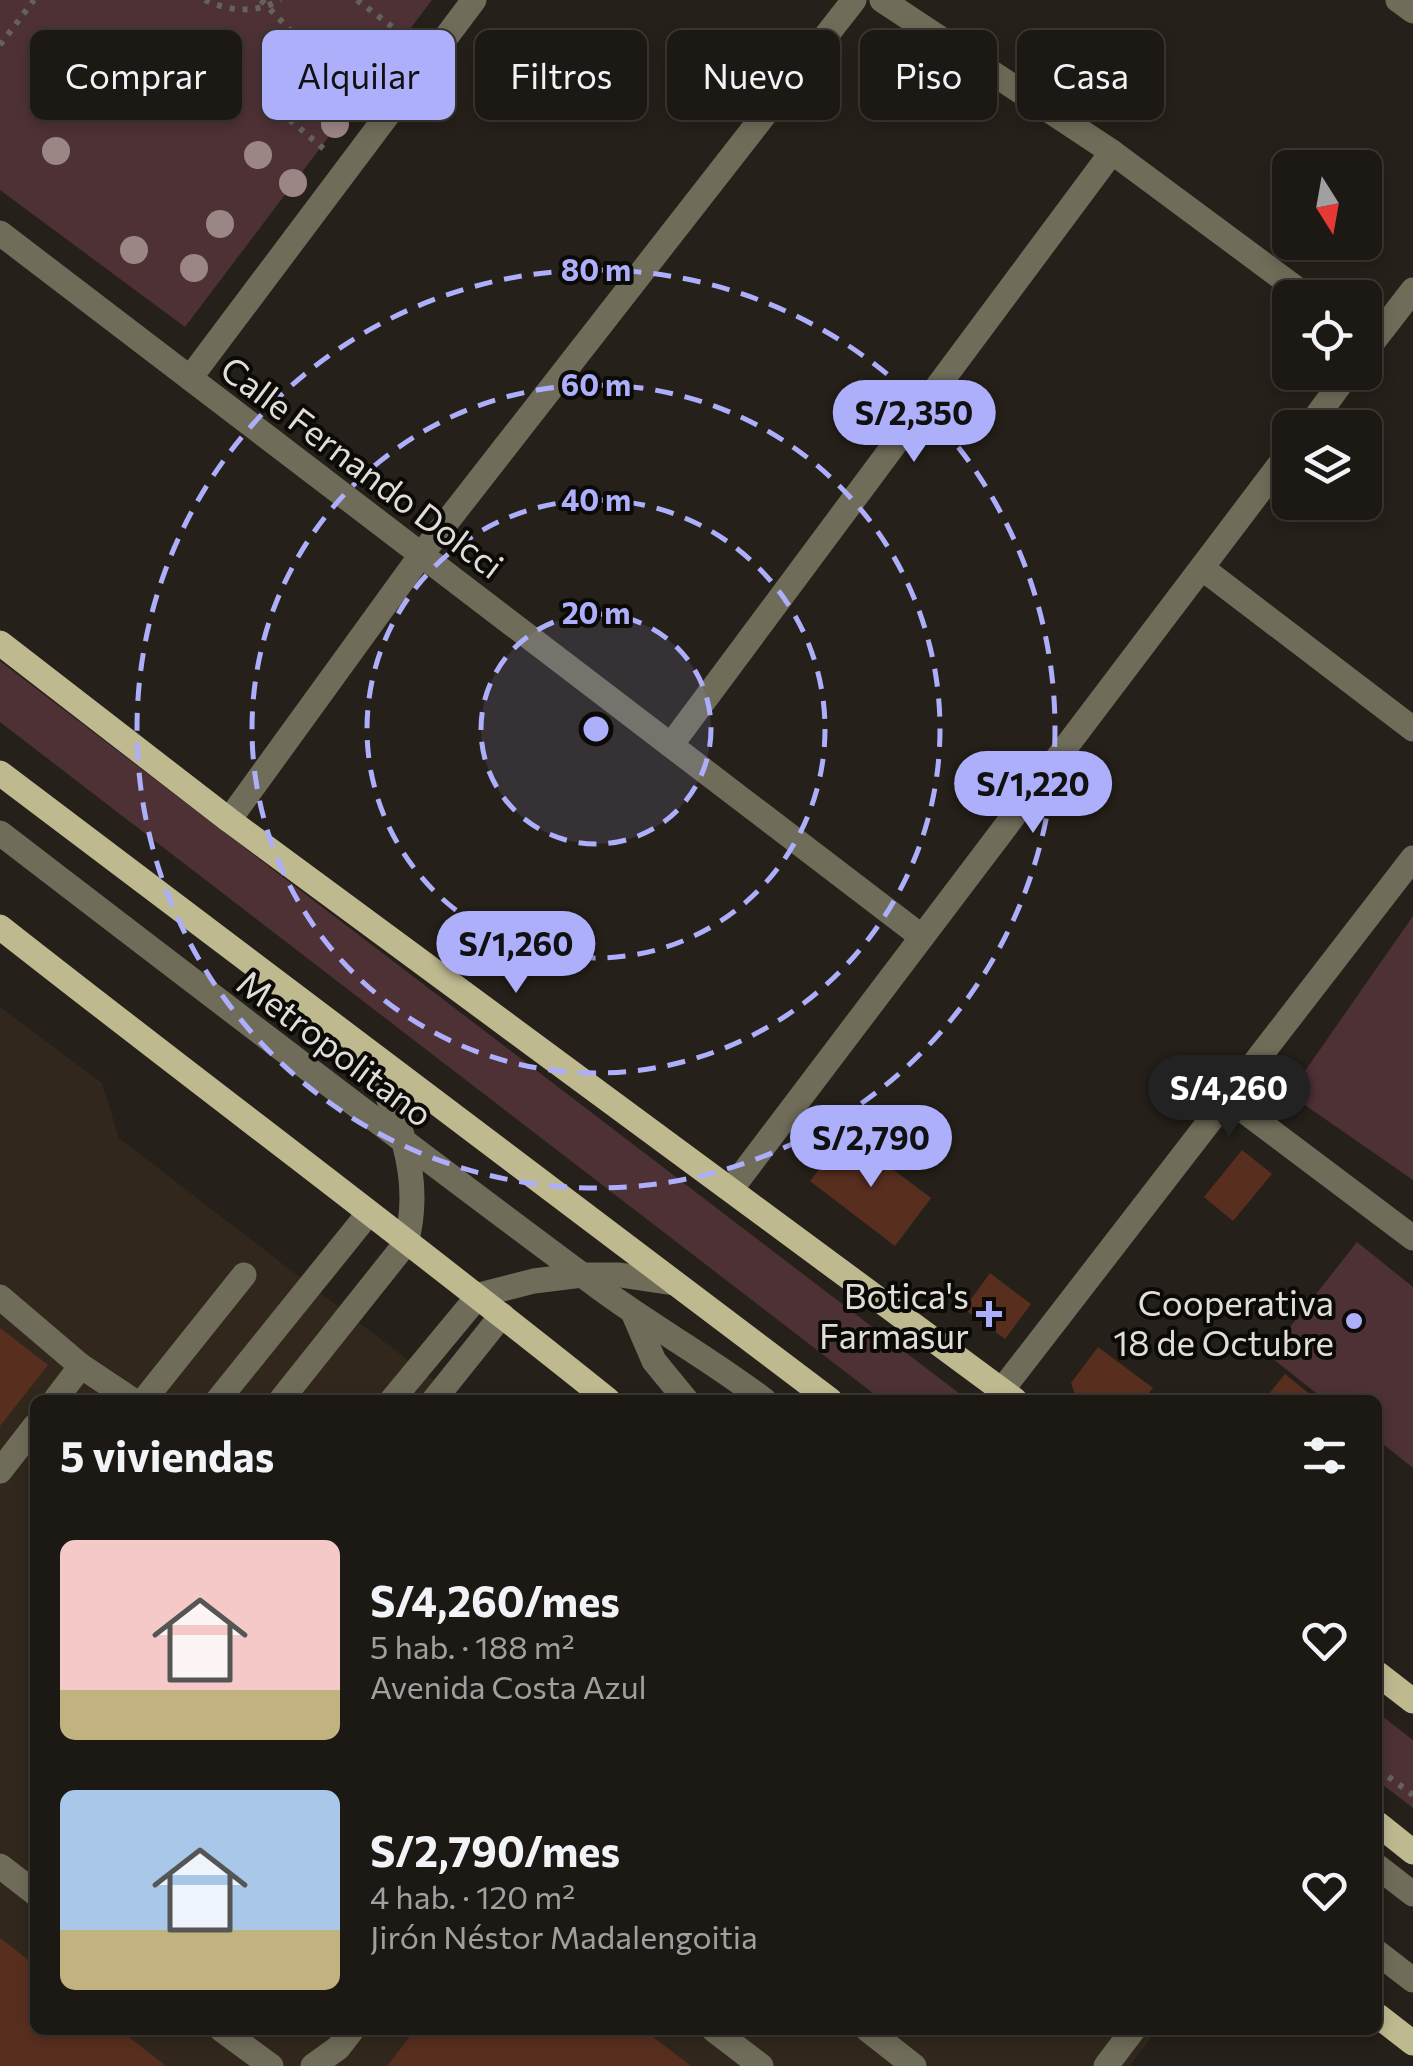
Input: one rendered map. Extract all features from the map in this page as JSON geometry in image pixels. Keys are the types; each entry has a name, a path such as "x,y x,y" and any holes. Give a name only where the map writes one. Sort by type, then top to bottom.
{"main road":[{"path":"0,643 228,820 1009,1395"},
{"path":"0,773 823,1395"},
{"path":"0,927 602,1395"},
{"path":"1382,1677 1413,1701"},
{"path":"1382,1827 1413,1852"},
{"path":"1382,2019 1413,2043"}],"street":[{"path":"190,378 474,0"},
{"path":"228,820 421,554 854,0"},
{"path":"882,0 1112,152 1286,280"},
{"path":"1398,0 1413,10"},
{"path":"671,745 1112,152"},
{"name":"Calle Fernando Dolcci","path":"0,233 922,937"},
{"path":"1382,327 1413,290"},
{"path":"732,1188 1272,475"},
{"path":"1202,568 1413,729"},
{"name":"Metropolitano","path":"0,834 582,1275 632,1312 712,1360 758,1395"},
{"path":"1009,1395 1227,1098 1413,858"},
{"path":"285,1395 406,1243 414,1192 406,1144 391,1101 366,1050"},
{"path":"1227,1098 1413,1238"},
{"path":"222,1395 368,1214"},
{"path":"148,1395 244,1274"},
{"path":"396,1395 479,1296 582,1275 674,1282"},
{"path":"0,1297 81,1366 124,1395"},
{"name":"Metropolitano","path":"632,1312 654,1362 682,1395"},
{"path":"438,1395 502,1315"},
{"path":"59,1395 81,1366"},
{"path":"0,1471 30,1432"},
{"path":"0,1866 30,1889"},
{"path":"1382,1870 1413,1894"},
{"path":"1382,1956 1413,1980"},
{"path":"229,2035 271,2066"},
{"path":"313,2066 338,2048 348,2035"},
{"path":"721,2035 761,2066"},
{"path":"874,2035 914,2066"},
{"path":"1106,2066 1129,2035"}],"path":[{"path":"0,46 34,0"},
{"path":"252,10 260,0 291,31 287,47 300,90 283,114 332,156"},
{"path":"210,1 227,9 252,10 281,0"},
{"path":"358,0 398,30"},
{"path":"1382,1772 1413,1795"}],"shaded area":[{"path":"0,0 432,0 409,30 262,30 262,120 341,120 185,327 0,190"},
{"path":"0,661 961,1395 875,1395 0,722"},
{"path":"1413,916 1413,1180 1289,1094"},
{"path":"0,1007 102,1083 119,1138 453,1395 30,1395 30,2035 1153,2035 1130,2066 0,2066"},
{"name":"Cooperativa 18 de Octubre","path":"1357,1242 1413,1287 1413,1468 1382,1443 1382,1395 1319,1395 1268,1355"},
{"path":"1382,1716 1413,1740 1413,1808 1382,1784"}],"building":[{"path":"846,1134 931,1198 895,1246 810,1181"},
{"path":"1242,1150 1272,1174 1233,1221 1204,1197"},
{"path":"990,1273 1031,1304 1005,1339 964,1309"},
{"path":"0,1328 48,1365 0,1426"},
{"path":"1098,1347 1153,1388 1147,1395 1075,1395 1071,1383"},
{"path":"1285,1374 1311,1395 1268,1395"},
{"path":"0,1938 30,1961 30,2035 126,2035 166,2066 0,2066"},
{"path":"411,2035 651,2035 691,2066 387,2066"}],"place":[{"name":"Botica's Farmasur","path":"989,1314"},
{"name":"Cooperativa 18 de Octubre","path":"1354,1321"}]}
